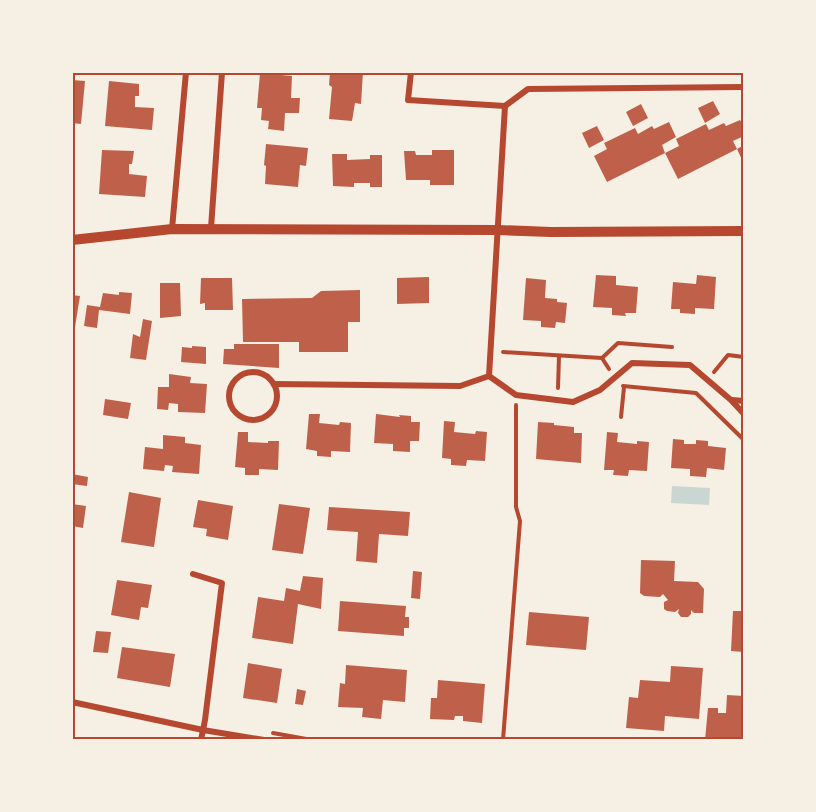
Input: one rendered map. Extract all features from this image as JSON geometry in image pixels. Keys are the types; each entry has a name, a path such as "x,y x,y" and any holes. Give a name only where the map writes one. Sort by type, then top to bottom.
{"street":[{"path":"172,229 186,72"},
{"path":"210,228 222,72"},
{"path":"411,72 408,100 506,106 528,89 744,87"},
{"path":"489,376 506,106"},
{"path":"72,240 172,229 210,228 551,232 744,231"},
{"path":"489,376 516,395 573,402 600,390 632,363 690,365 744,414"},
{"path":"274,384 277,400 274,408 262,419 246,420 232,410 228,395 230,387 240,375 247,372 262,374 274,384 460,386 489,376"},
{"path":"731,400 744,401"},
{"path":"193,574 222,583 201,740"},
{"path":"72,702 203,730 264,740"}],"path":[{"path":"490,351 602,358 618,343 672,347"},
{"path":"558,400 559,356"},
{"path":"602,358 624,387 696,393 744,440"},
{"path":"621,417 624,387"},
{"path":"503,740 520,521 516,507 516,395"}],"shaded area":[{"path":"672,486 710,488 709,505 671,503"}],"building":[{"path":"330,72 363,72 361,104 355,103 352,121 329,119 332,87 329,85"},
{"path":"260,73 292,76 291,98 300,98 299,113 285,113 284,131 268,129 269,121 261,120 262,108 257,108"},
{"path":"72,80 85,81 81,124 72,123"},
{"path":"109,81 139,84 139,96 135,96 135,107 154,108 152,130 105,126"},
{"path":"713,101 720,114 705,123 698,108"},
{"path":"641,104 648,118 633,126 626,112"},
{"path":"740,120 744,126 744,136 733,141 737,149 678,179 665,153 679,146 676,139 706,124 709,130 724,123 726,126"},
{"path":"669,122 676,137 662,145 665,153 607,182 594,156 607,149 604,143 635,128 638,134 652,126 654,129"},
{"path":"597,126 604,140 589,148 582,133"},
{"path":"266,144 308,148 306,166 300,165 298,187 265,184"},
{"path":"744,145 744,164 737,149"},
{"path":"102,150 134,151 132,164 129,164 129,174 147,176 145,197 99,194"},
{"path":"432,150 454,150 454,185 430,185 430,180 406,180 404,151 415,151 416,155 432,155"},
{"path":"332,154 347,154 347,160 370,159 370,155 382,155 382,187 370,187 370,183 354,183 354,187 333,186"},
{"path":"596,275 616,276 616,285 638,287 636,313 625,313 626,316 612,315 612,308 593,307"},
{"path":"697,275 716,277 714,309 695,308 695,314 680,313 680,309 671,309 673,282 696,284"},
{"path":"429,277 429,303 397,304 397,278"},
{"path":"201,278 232,278 233,310 205,310 205,303 200,304"},
{"path":"526,278 546,280 545,298 567,303 565,323 556,322 555,328 541,327 541,321 523,320"},
{"path":"160,283 180,283 181,316 160,318"},
{"path":"360,290 360,322 348,322 348,352 299,352 299,342 243,342 242,299 312,298 321,291"},
{"path":"119,292 132,293 130,314 99,310 97,328 84,326 87,305 100,307 103,293 119,295"},
{"path":"72,295 80,296 75,327 72,326"},
{"path":"143,319 152,321 146,360 130,358 133,334 140,337"},
{"path":"234,344 279,344 279,368 223,364 224,349 234,349"},
{"path":"192,346 206,347 206,364 181,362 182,347 192,348"},
{"path":"169,374 191,377 190,383 207,384 205,413 178,412 178,404 169,403 168,410 157,409 158,387 169,387"},
{"path":"105,399 131,403 128,419 103,415"},
{"path":"309,414 320,414 319,423 339,425 340,422 351,423 350,452 331,451 331,457 317,456 317,451 306,449"},
{"path":"376,414 411,416 411,422 420,422 419,441 410,441 410,452 393,451 393,444 374,443"},
{"path":"444,421 455,422 454,432 475,434 476,431 487,432 485,461 467,460 466,466 451,465 451,459 442,458"},
{"path":"538,422 574,427 574,433 582,433 581,463 536,459"},
{"path":"238,432 248,432 248,442 279,441 278,470 259,469 259,475 245,475 245,468 235,467"},
{"path":"607,432 618,433 617,442 637,444 637,441 649,442 647,471 629,470 628,476 613,475 614,470 604,470"},
{"path":"163,435 185,437 185,443 201,445 199,474 172,472 173,466 165,465 164,471 143,469 145,447 163,449"},
{"path":"673,439 684,440 684,444 696,444 696,440 708,441 708,446 726,448 724,470 707,468 706,477 690,476 690,469 671,468"},
{"path":"72,474 88,477 87,486 72,484"},
{"path":"129,492 161,498 154,547 121,542"},
{"path":"198,500 233,506 228,540 206,536 207,529 193,527"},
{"path":"72,504 86,506 83,528 72,526"},
{"path":"279,504 310,508 303,554 272,550"},
{"path":"329,507 410,512 408,536 379,534 377,563 356,561 358,532 327,530"},
{"path":"641,560 675,561 674,581 698,582 704,589 703,613 694,613 691,610 688,617 681,617 678,613 679,609 675,612 664,609 664,602 668,600 663,594 660,597 644,596 640,593"},
{"path":"413,571 422,572 420,599 411,598"},
{"path":"303,576 323,578 321,609 298,604 293,644 252,638 258,597 284,601 286,588 300,591"},
{"path":"117,580 152,585 148,608 141,607 139,620 111,615"},
{"path":"340,601 406,606 405,617 409,617 409,628 404,628 404,636 338,631"},
{"path":"733,611 744,611 744,652 731,651"},
{"path":"529,612 589,617 586,650 526,645"},
{"path":"96,631 111,632 108,653 93,652"},
{"path":"122,647 175,654 170,687 117,678"},
{"path":"248,663 282,669 277,703 243,698"},
{"path":"346,665 407,670 405,702 383,700 381,719 362,717 363,708 338,707 340,683 345,684"},
{"path":"671,666 703,668 699,719 665,716 664,731 626,728 629,697 638,698 640,680 670,682"},
{"path":"438,680 485,684 482,723 463,721 463,716 455,716 454,720 430,719 431,698 437,698"},
{"path":"297,689 306,691 303,705 295,704"},
{"path":"727,695 744,696 744,740 705,740 708,708 718,708 718,713 726,713"}]}
